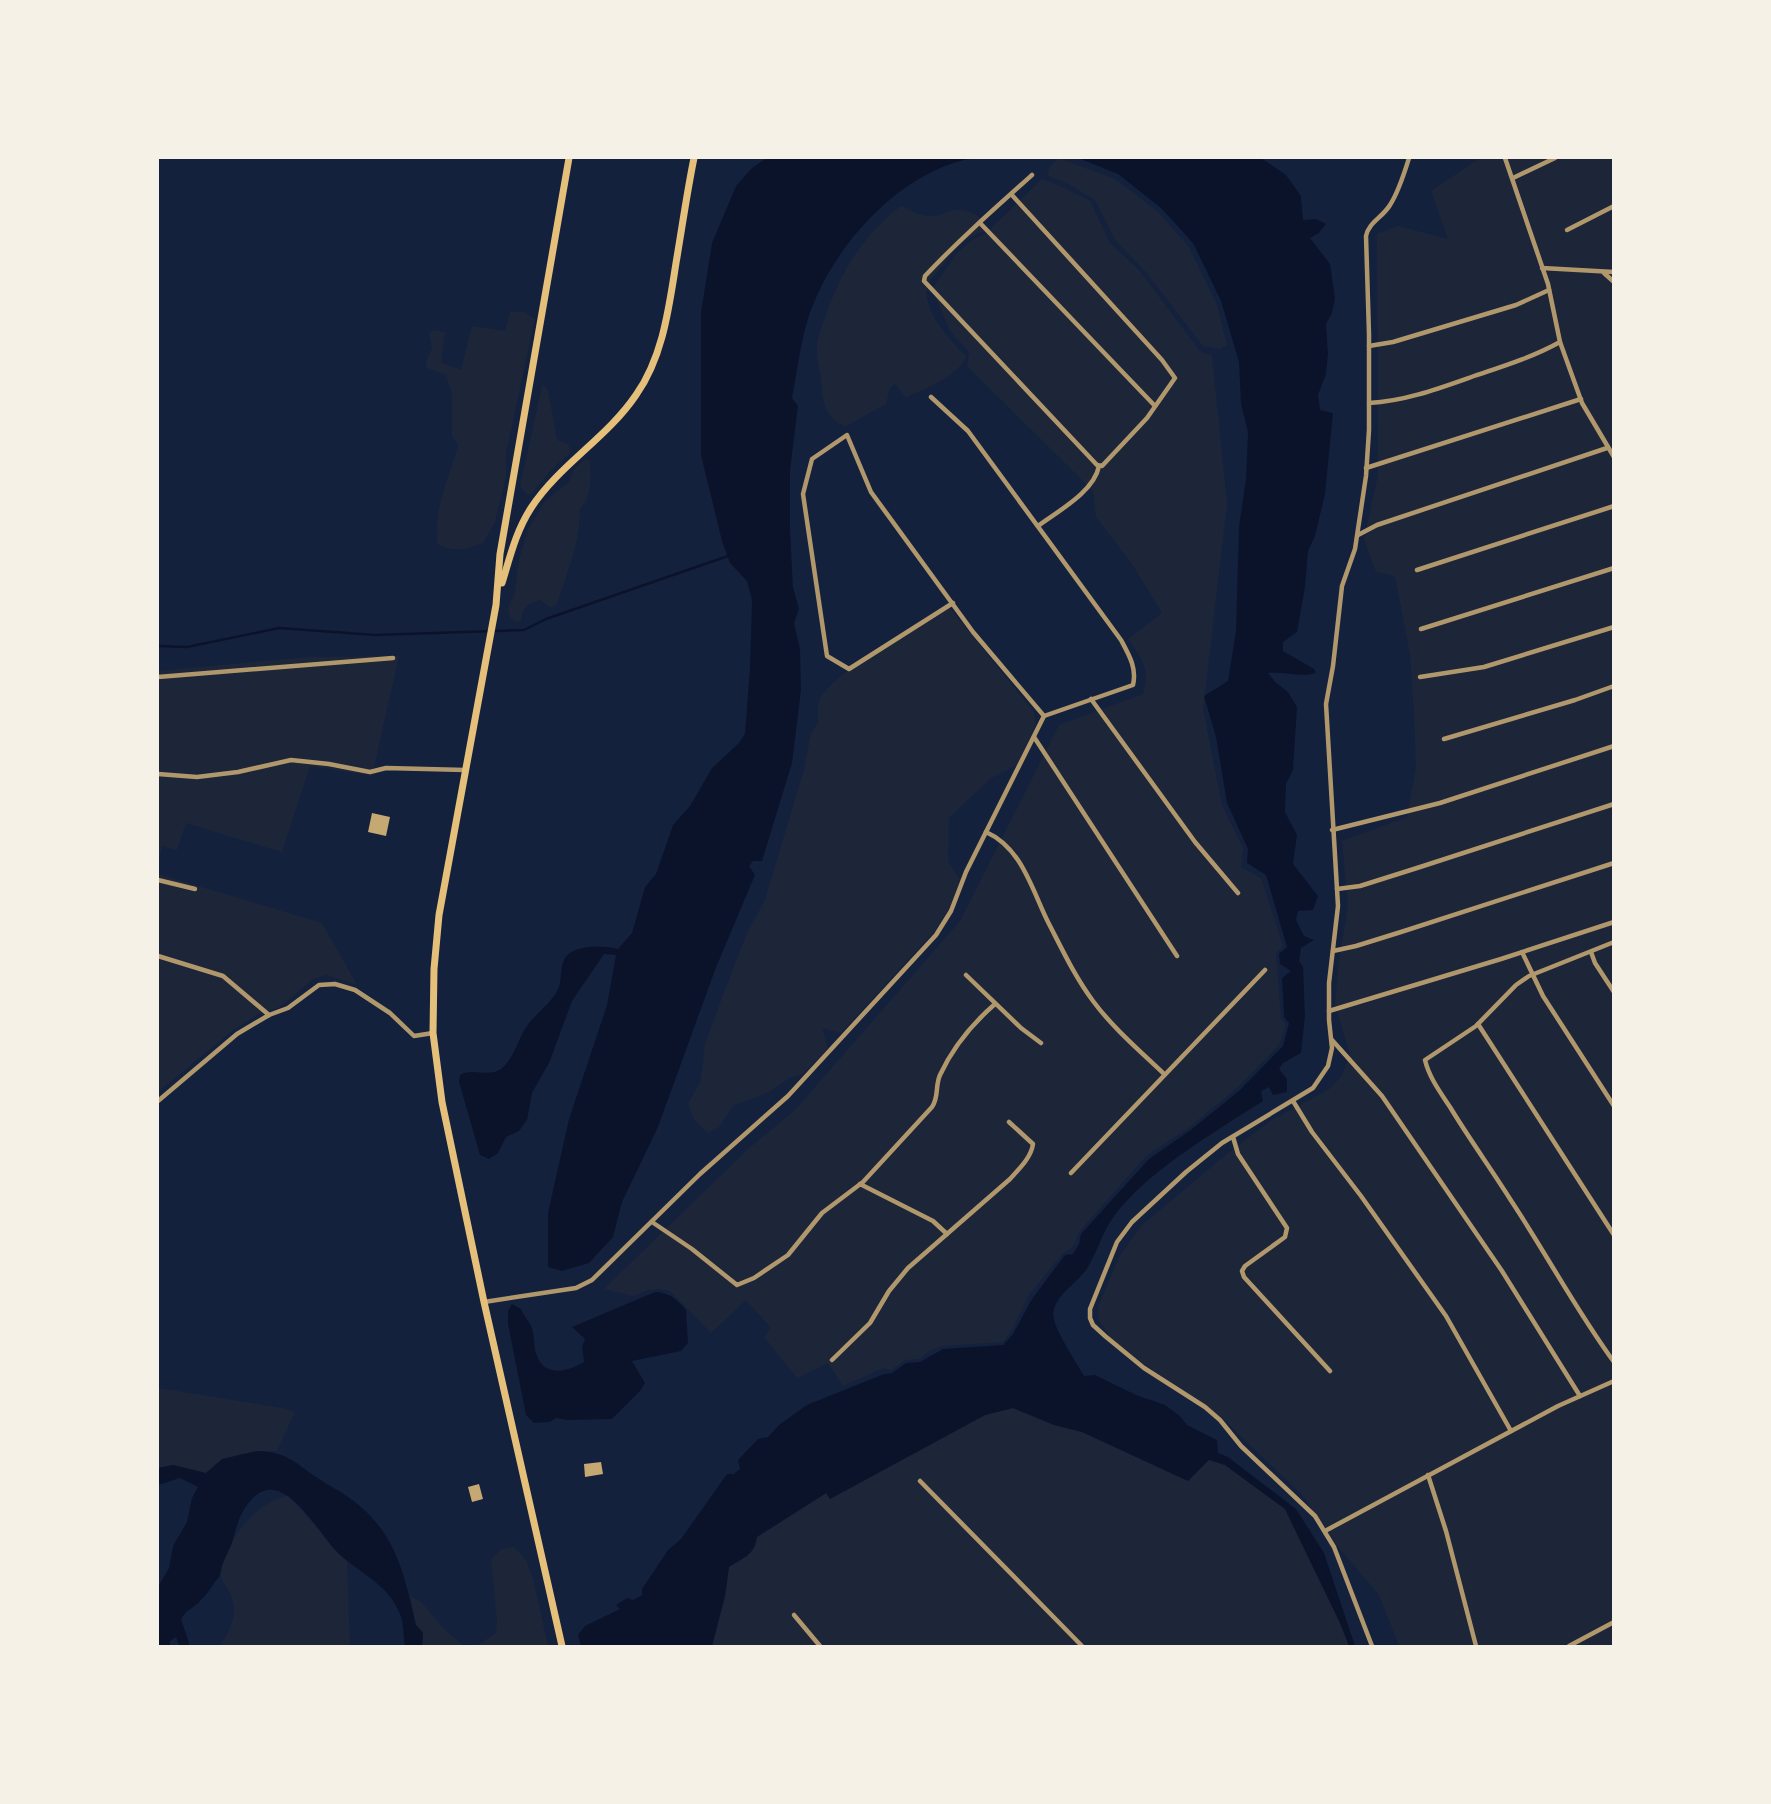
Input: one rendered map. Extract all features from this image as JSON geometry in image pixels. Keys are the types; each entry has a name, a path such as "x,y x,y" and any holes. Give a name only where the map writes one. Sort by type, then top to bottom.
{"highway":[{"path":"562,1647 484,1302 442,1102 433,1033 434,969 439,915 496,605 500,554 569,158"},
{"path":"498,593 517,535 532,507 558,476 618,418 638,394 652,364 667,317 694,158"}],"street":[{"path":"1372,1647 1334,1547 1302,1501 1249,1454 1212,1413 1123,1352 1093,1325 1090,1309 1122,1232 1186,1172 1233,1137 1313,1087 1323,1075 1331,1056 1329,983 1338,906 1326,704 1342,586 1355,549 1366,468 1369,346 1365,247 1367,230 1382,216 1393,200 1409,158"},
{"path":"1505,158 1549,289 1560,342 1581,399 1614,457"},
{"path":"1513,178 1555,158"},
{"path":"1032,176 964,234 925,276 924,281 1099,466"},
{"path":"1011,194 1172,371 1175,378 1156,406 1102,466 1099,466 1093,481 1076,498 1038,526"},
{"path":"1567,230 1614,206"},
{"path":"980,223 1156,406"},
{"path":"1542,268 1614,272"},
{"path":"1603,272 1614,282"},
{"path":"1369,346 1393,342 1516,305 1549,289"},
{"path":"1369,403 1402,399 1427,392 1539,354 1560,342"},
{"path":"484,1302 576,1288 592,1280 700,1174 788,1096 936,935 951,911 966,872 1044,716 1133,685 1133,664 1121,640 968,430 931,397"},
{"path":"1366,468 1581,399"},
{"path":"953,603 849,669 827,656 803,494 812,459 847,435 871,492 953,603 1044,716"},
{"path":"1357,535 1377,525 1608,448"},
{"path":"1417,570 1614,506"},
{"path":"1421,629 1614,568"},
{"path":"1420,677 1484,667 1614,627"},
{"path":"158,677 190,672 393,658"},
{"path":"1444,739 1575,700 1614,685"},
{"path":"1091,699 1195,842 1238,893"},
{"path":"1034,736 1177,956"},
{"path":"1332,830 1440,803 1614,746"},
{"path":"158,774 197,777 238,772 291,760 370,772 398,768 465,770"},
{"path":"1336,889 1360,886 1614,804"},
{"path":"986,832 1004,843 1022,867 1048,921 1093,1001 1115,1027 1164,1074"},
{"path":"1334,951 1401,933 1614,863"},
{"path":"158,880 195,889"},
{"path":"1329,1011 1614,922"},
{"path":"1614,942 1534,974 1516,985 1478,1024 1425,1060 1427,1069 1467,1136 1514,1204 1585,1322 1614,1362"},
{"path":"1522,952 1543,996 1614,1107"},
{"path":"1591,952 1614,992"},
{"path":"158,956 223,976 269,1015"},
{"path":"1071,1173 1265,970"},
{"path":"966,975 1041,1043"},
{"path":"158,1101 237,1034 269,1015 288,1008 319,985 335,984 365,996 401,1022 414,1036 433,1033"},
{"path":"652,1222 692,1249 737,1285 745,1283 788,1255 822,1213 860,1184 933,1107 937,1097 937,1082 950,1058 968,1029 995,1004"},
{"path":"1478,1024 1614,1234"},
{"path":"1331,1040 1390,1107 1502,1271 1580,1396"},
{"path":"1293,1101 1312,1132 1446,1316 1511,1431"},
{"path":"832,1360 870,1323 888,1291 908,1268 1010,1179 1033,1148 1030,1139 1009,1122"},
{"path":"1233,1137 1238,1154 1287,1228 1285,1237 1245,1266 1242,1270 1244,1277 1330,1371"},
{"path":"860,1184 933,1221 947,1234"},
{"path":"1325,1531 1511,1431 1614,1381"},
{"path":"1427,1475 1449,1542 1476,1647"},
{"path":"920,1481 1082,1647"},
{"path":"794,1615 820,1647"},
{"path":"1569,1647 1614,1622"}],"shaded area":[{"path":"767,158 973,158 945,166 919,179 871,218 850,241 833,266 808,319 792,398 798,406 790,470 790,531 793,587 799,609 794,623 800,649 801,690 792,763 762,861 753,861 749,866 755,875 715,970 658,1127 622,1202 613,1237 589,1263 562,1271 548,1267 548,1213 569,1119 607,1005 616,955 604,954 572,1001 549,1063 532,1093 527,1120 519,1131 506,1137 498,1153 489,1159 480,1155 459,1082 460,1075 470,1072 496,1072 506,1064 529,1023 557,991 564,960 568,955 588,947 618,949 632,933 645,887 656,874 673,825 690,806 712,768 745,734 752,600 747,581 730,563 722,541 701,455 701,313 712,243 736,186 753,167"},
{"path":"1058,158 1115,179 1158,212 1189,247 1217,305 1227,345 1220,349 1203,346 1146,272 1116,241 1095,200 1067,183 1048,176 1049,168"},
{"path":"1078,158 1261,158 1286,175 1301,196 1303,220 1316,219 1326,224 1319,233 1310,238 1330,264 1335,298 1326,324 1326,374 1318,395 1320,410 1333,413 1325,494 1315,536 1308,551 1297,632 1283,642 1283,651 1314,669 1316,673 1268,673 1288,692 1297,707 1293,770 1286,784 1285,812 1297,835 1293,864 1318,896 1313,910 1298,911 1296,920 1304,936 1314,940 1301,948 1299,961 1303,967 1305,1016 1301,1053 1283,1063 1279,1069 1287,1079 1287,1092 1273,1095 1269,1087 1261,1091 1263,1101 1182,1154 1126,1202 1108,1225 1084,1273 1056,1304 1054,1319 1084,1376 1095,1375 1136,1395 1165,1405 1187,1425 1217,1440 1218,1453 1228,1457 1296,1509 1324,1553 1355,1646 1349,1646 1285,1509 1225,1465 1209,1460 1188,1481 1082,1432 1054,1425 1013,1408 985,1415 830,1499 826,1493 757,1537 751,1552 729,1567 725,1596 712,1646 581,1646 578,1635 585,1626 620,1609 616,1605 627,1598 633,1600 642,1595 642,1589 668,1550 681,1539 727,1474 734,1474 740,1469 738,1460 758,1439 768,1437 779,1425 807,1405 892,1373 906,1363 920,1362 943,1349 1003,1345 1013,1334 1032,1299 1065,1255 1073,1254 1081,1234 1149,1159 1240,1090 1283,1046 1289,1023 1284,1017 1282,978 1291,971 1280,964 1279,954 1287,947 1266,875 1247,863 1248,849 1227,803 1216,737 1204,696 1228,681 1236,631 1239,527 1246,479 1248,432 1241,404 1239,362 1221,301 1193,243 1161,208 1118,174"},
{"path":"1480,158 1613,158 1613,1646 1399,1646 1379,1595 1339,1548 1303,1496 1222,1418 1114,1343 1099,1321 1098,1307 1119,1257 1141,1226 1270,1121 1328,1090 1341,1077 1350,1055 1335,1004 1348,906 1342,841 1407,817 1416,767 1410,654 1395,576 1376,572 1364,539 1378,475 1377,234 1398,226 1448,239 1431,191"},
{"path":"1042,179 1090,201 1110,243 1139,270 1200,351 1212,356 1227,504 1203,709 1222,805 1243,848 1241,867 1261,878 1283,946 1276,953 1281,1019 1286,1024 1279,1045 1238,1087 1190,1127 1146,1156 1078,1233 1074,1245 1063,1253 1029,1295 1003,1342 943,1346 931,1350 919,1359 905,1360 891,1370 883,1368 843,1386 828,1363 797,1378 764,1337 771,1328 746,1300 711,1333 670,1291 648,1290 633,1296 604,1289 747,1150 795,1110 960,921 1059,725 1143,694 1146,677 1144,665 1128,639 1162,613 1132,564 1096,517 1093,491 967,366 969,352 950,331 932,289 957,253 987,232"},
{"path":"901,206 930,216 953,210 966,211 976,214 985,226 986,231 967,239 953,252 928,286 928,304 938,324 966,356 949,375 906,397 895,384 890,388 886,404 846,426 834,420 825,404 817,356 818,338 839,283 855,255 876,229"},
{"path":"510,312 524,312 535,319 506,453 506,476 495,522 483,543 466,548 449,548 438,544 438,519 458,445 452,436 452,394 446,375 427,368 426,362 432,348 429,333 434,330 445,332 441,362 461,370 472,326 505,331"},
{"path":"542,386 548,391 557,440 568,444 571,452 549,472 531,494 526,494 520,486"},
{"path":"585,459 590,461 589,492 580,509 575,545 557,604 552,608 540,600 532,603 524,609 521,621 516,622 510,618 508,608 515,593 519,560 528,530 544,502 569,482 573,471"},
{"path":"950,608 1034,712 1036,724 1017,765 991,778 949,818 948,861 960,880 949,909 933,933 841,1033 822,1028 828,1048 803,1074 790,1078 767,1093 733,1106 719,1127 708,1133 694,1120 688,1104 701,1081 705,1044 726,987 747,933 765,900 804,769 811,734 819,721 820,699 841,676 859,663"},
{"path":"399,656 372,776 310,766 282,852 186,823 177,850 162,846 158,862 158,671 308,657"},
{"path":"158,874 322,923 357,985 327,975 313,979 280,1007 257,1015 232,1031 158,1092"},
{"path":"655,1292 673,1297 686,1310 688,1343 681,1351 632,1361 645,1383 612,1419 556,1418 550,1422 534,1423 526,1415 508,1324 508,1311 512,1304 521,1309 531,1325 536,1353 541,1363 558,1371 584,1362 582,1346 585,1339 572,1327"},
{"path":"158,1388 295,1412 277,1451 239,1455 206,1473 173,1465 158,1468"},
{"path":"1013,1408 1054,1425 1082,1432 1188,1481 1209,1459 1225,1465 1285,1509 1349,1646 712,1646 725,1596 729,1567 751,1552 757,1537 827,1493 830,1499 985,1415"},
{"path":"257,1451 291,1459 351,1499 378,1525 402,1571 416,1625 423,1633 422,1646 405,1646 401,1618 388,1594 336,1551 299,1505 276,1490 264,1491 246,1506 220,1576 204,1597 181,1619 190,1646 179,1646 176,1637 170,1641 170,1646 158,1646 158,1587 169,1568 173,1546 187,1522 192,1498 198,1487 180,1478 158,1485 158,1468 173,1465 206,1473 222,1459"},
{"path":"288,1495 347,1561 350,1646 220,1646 231,1626 234,1613 232,1599 220,1575 227,1552 251,1516 268,1503"},
{"path":"514,1547 526,1560 533,1578 548,1646 476,1646 496,1633 491,1559 502,1549"},
{"path":"410,1596 421,1602 444,1629 464,1646 422,1646 423,1633 416,1625"}],"building":[{"path":"372,813 390,817 386,836 368,832"},
{"path":"601,1462 603,1474 585,1477 584,1464"},
{"path":"479,1484 483,1499 472,1502 468,1487"}],"waterway":[{"path":"158,646 187,647 279,628 375,635 524,630 546,619 728,556"}]}
